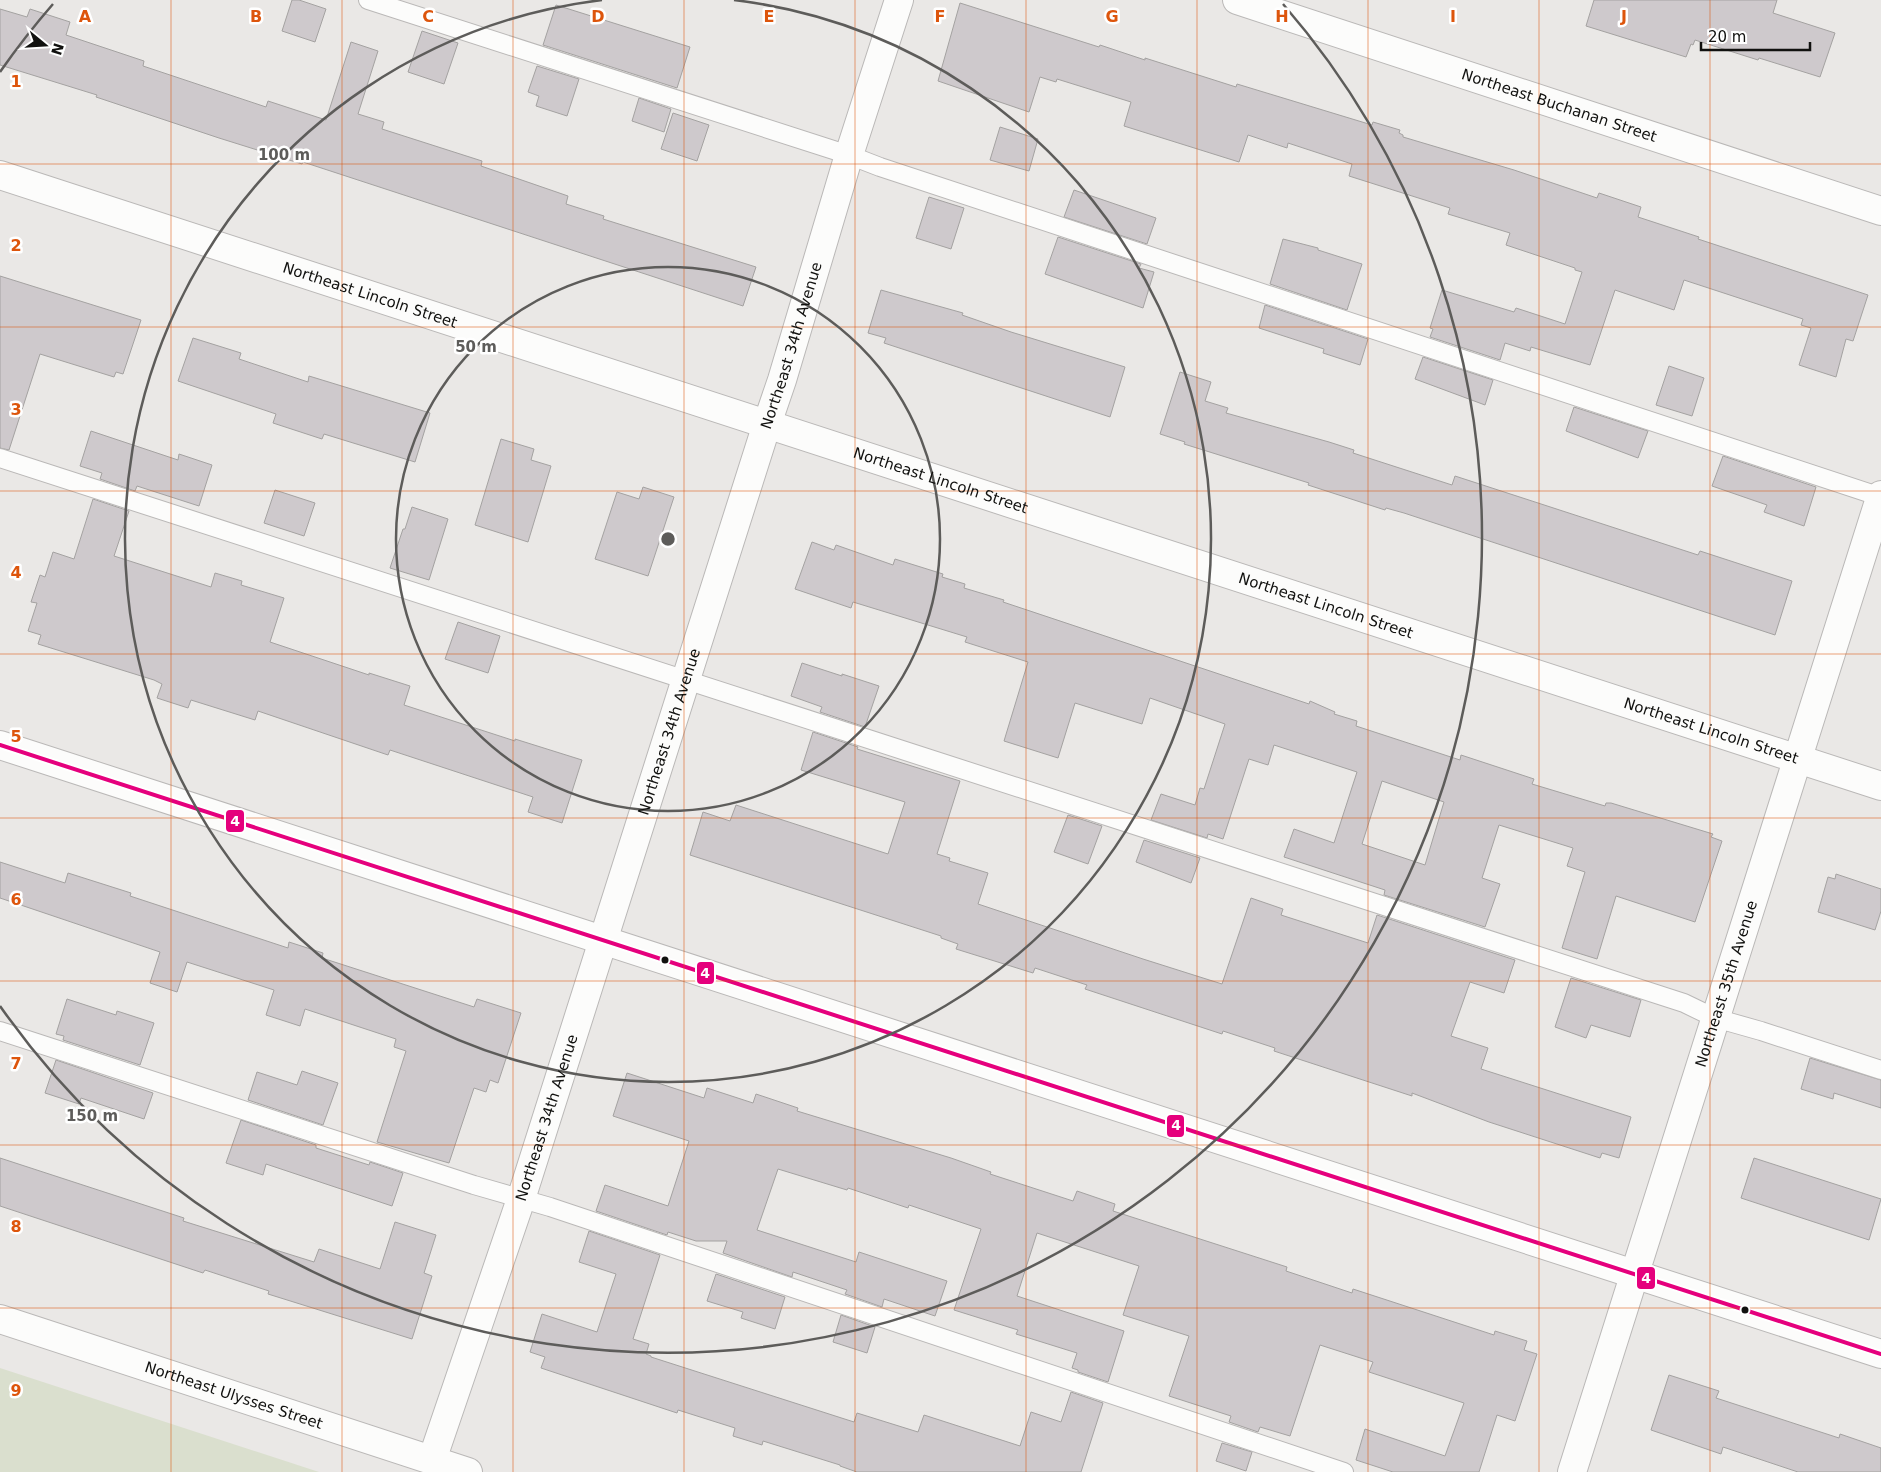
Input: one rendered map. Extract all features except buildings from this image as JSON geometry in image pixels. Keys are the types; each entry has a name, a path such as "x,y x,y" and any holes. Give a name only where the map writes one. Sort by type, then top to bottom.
{"street":[{"name":"Northeast 34th Avenue","path":"432,1460 522,1199 782,380 849,155 899,0"},
{"name":"Northeast Buchanan Street","path":"1237,0 1881,211"},
{"name":"Northeast Lincoln Street","path":"0,175 1881,786"},
{"name":"Northeast 35th Avenue","path":"1572,1472 1881,496"},
{"path":"0,745 1881,1354"},
{"name":"Northeast Ulysses Street","path":"0,1319 468,1472"}],"lane":[{"path":"368,0 849,155 1881,496"},
{"path":"0,458 1684,1003 1715,1018 1881,1070"},
{"path":"0,1031 522,1199 1344,1472"}],"green space":[{"path":"0,1368 319,1472 0,1472"}],"transit line":[{"name":"4","path":"0,745 1881,1354"}]}
